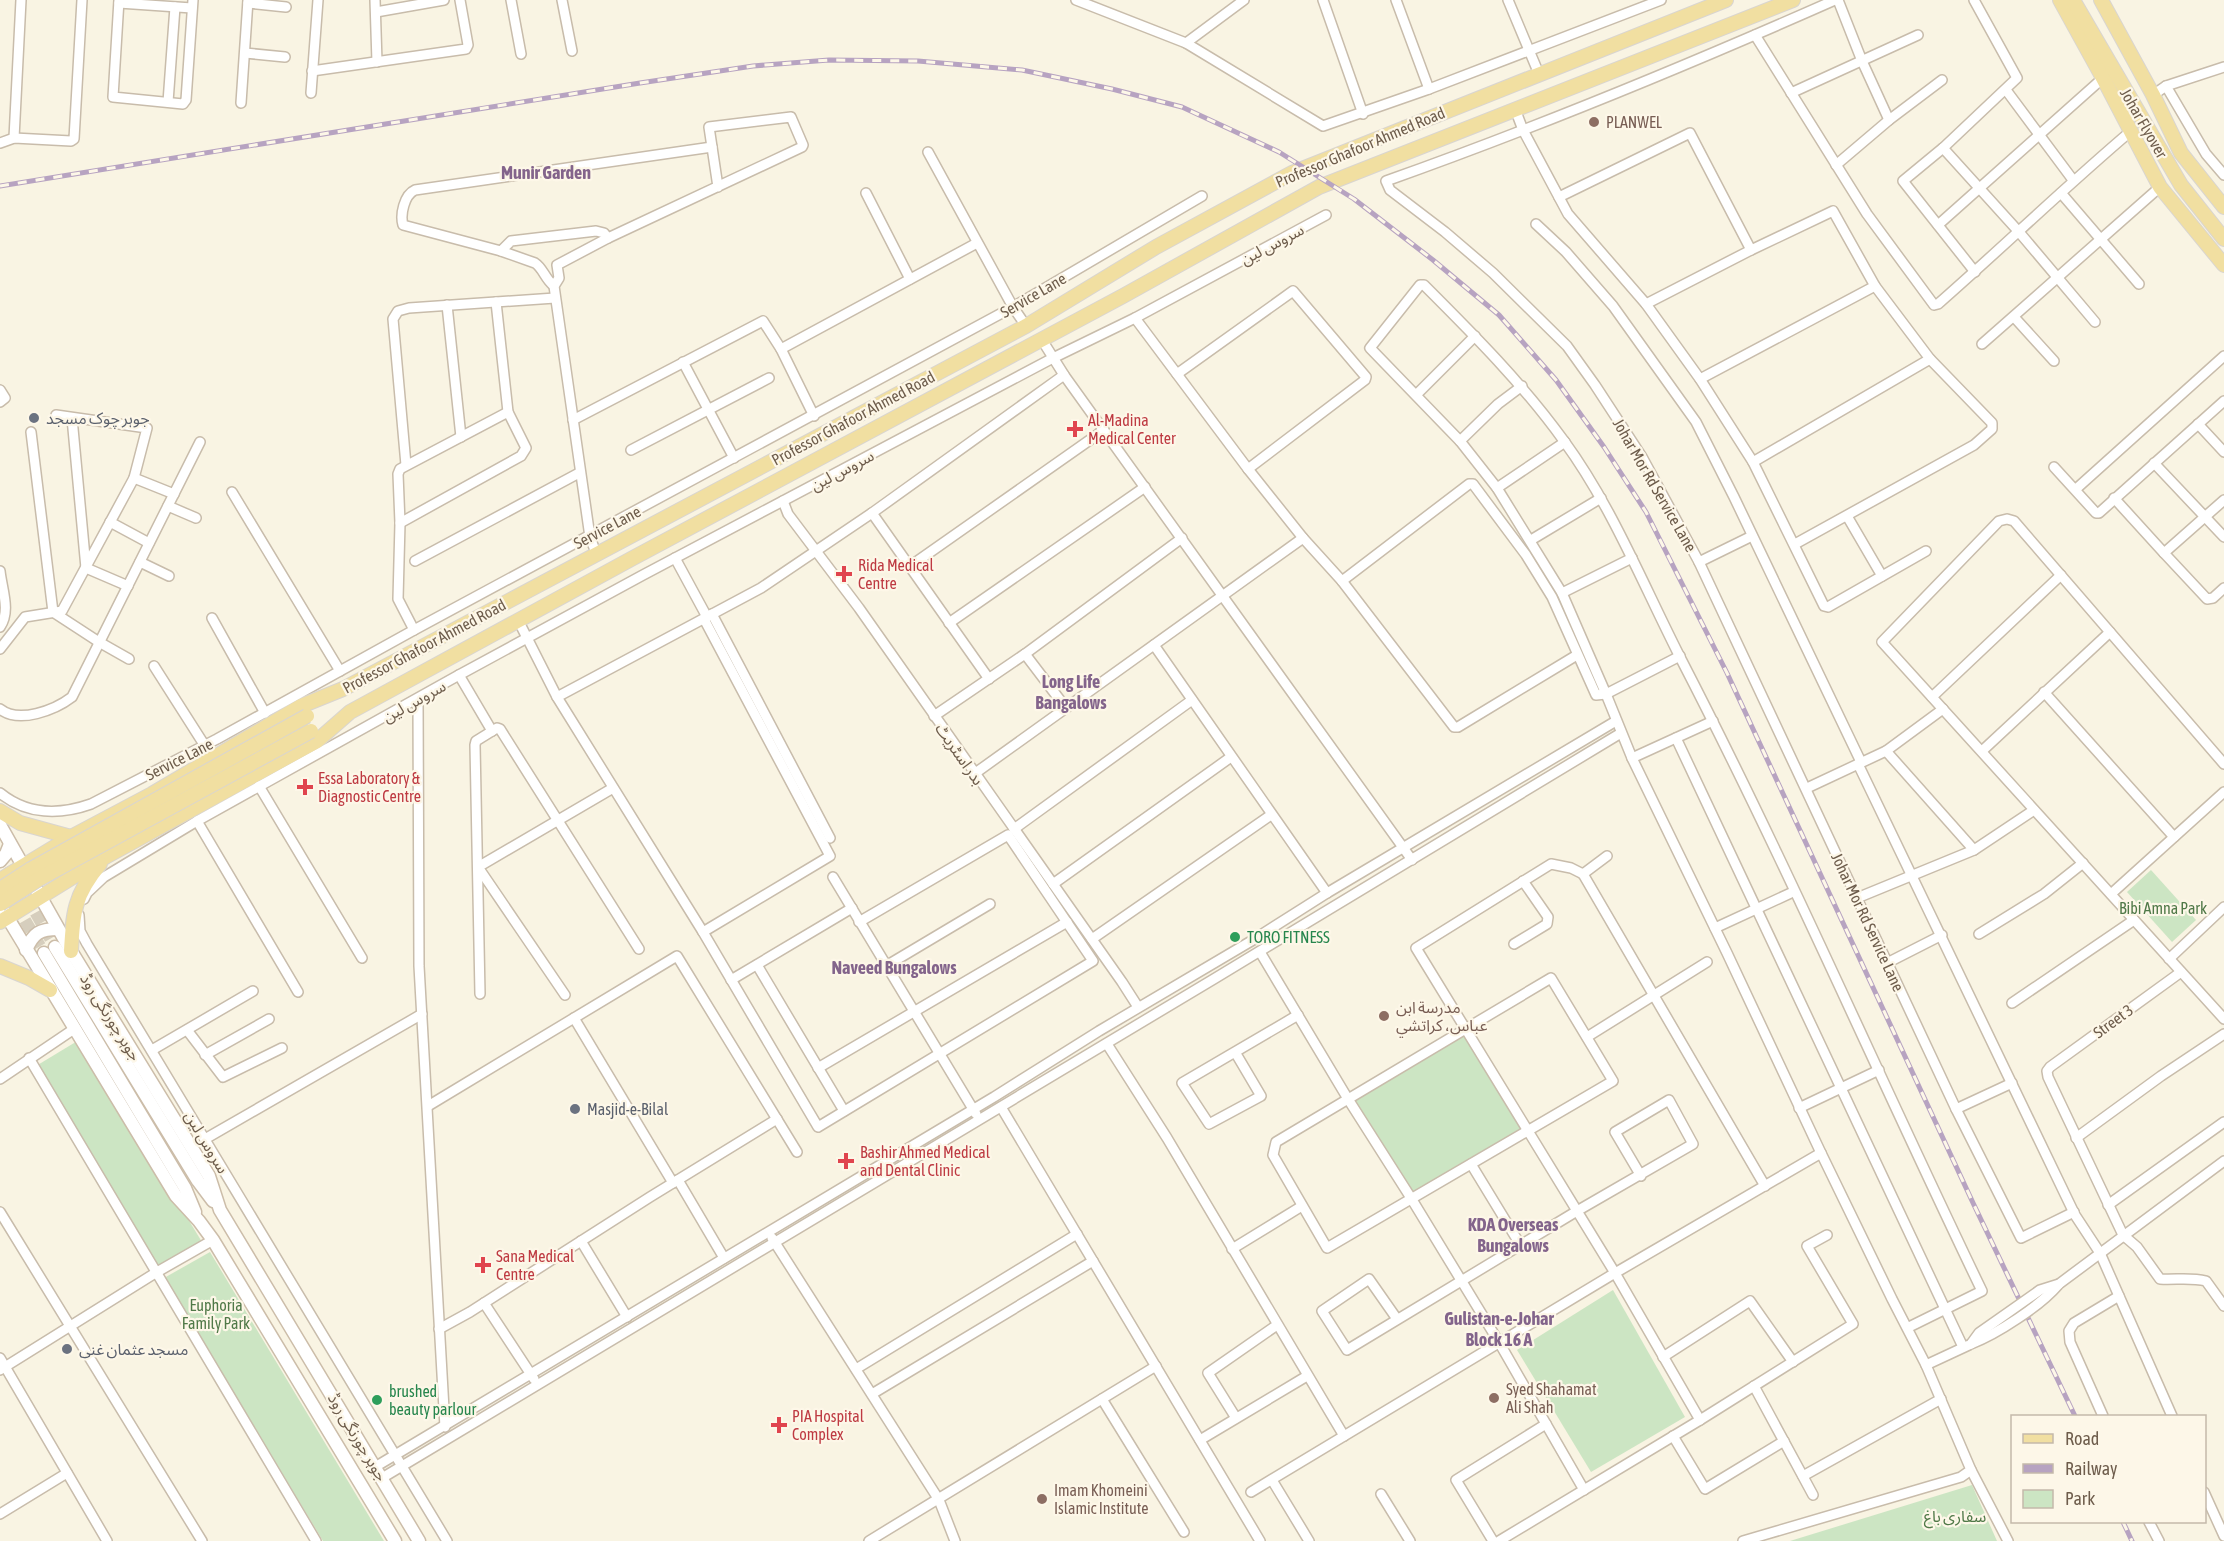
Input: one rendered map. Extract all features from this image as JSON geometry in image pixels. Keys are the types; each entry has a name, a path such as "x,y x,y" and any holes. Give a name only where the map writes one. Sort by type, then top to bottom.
{"main road":[{"name":"Professor Ghafoor Ahmed Road","path":"0,880 301,706 343,689 1026,326 1156,247 1292,173 1726,0"},
{"path":"2,912 39,879 311,731 519,622 1319,188 1792,0"},
{"path":"2060,0 2160,187 2224,265"},
{"name":"Johar Flyover","path":"2073,0 2181,185 2224,239"},
{"path":"2101,0 2153,95 2181,153 2224,207"},
{"path":"1651,29 1659,53"},
{"path":"770,462 778,480"},
{"path":"0,889 31,869 307,716 343,689"},
{"path":"2,912 39,897 107,856 317,741 350,712"},
{"path":"0,811 20,823 71,837"},
{"path":"0,825 39,897 70,930"},
{"path":"0,861 10,844"},
{"path":"71,951 70,930 79,895 87,880 107,856"},
{"name":"جوہر چورنگی روڈ","path":"2,912 176,1196 213,1240 394,1541"},
{"path":"26,950 34,934 41,930 70,930"},
{"name":"جوہر چورنگی روڈ","path":"55,947 192,1171 220,1210 419,1541"},
{"name":"جوہر چورنگی روڈ","path":"71,951 209,1176 220,1210"},
{"name":"جوہر چورنگی روڈ","path":"44,953 185,1188 199,1221"},
{"path":"0,966 50,990"}],"street":[{"path":"14,138 21,0"},
{"path":"0,144 14,138 71,141 74,139 82,0"},
{"path":"311,93 318,0"},
{"path":"375,0 377,62"},
{"path":"376,12 444,0"},
{"path":"312,72 466,50 468,45 460,0"},
{"path":"511,0 520,54"},
{"path":"562,0 572,51"},
{"path":"1076,0 1186,44 1323,126 1363,114 1529,51 1636,5 1661,0"},
{"path":"1186,44 1244,0"},
{"path":"1323,0 1363,114"},
{"path":"1396,0 1430,89"},
{"path":"1508,0 1539,74"},
{"path":"1837,0 1888,120"},
{"name":"Johar Mor Rd Service Lane","path":"1837,0 1523,130 1386,181 1390,190 1494,273 1567,346 1595,385 1642,457 1699,562 1956,1109 2021,1238 2074,1212"},
{"path":"1974,0 2016,75 2016,81 1903,181 1975,272"},
{"path":"119,2 175,7 193,4 185,102 113,97 119,2"},
{"path":"241,103 248,2 286,8"},
{"path":"168,102 175,7"},
{"path":"1755,35 1867,214 1930,303 1938,304 2073,180 2131,131"},
{"path":"1791,93 1918,35"},
{"path":"245,53 285,57"},
{"path":"2153,95 2166,86 2224,67"},
{"path":"1938,225 2103,78"},
{"path":"1836,165 1888,120 1942,80"},
{"path":"2166,86 2206,154 2224,175"},
{"path":"2006,90 2073,180"},
{"path":"1515,109 1523,130 1568,214 1646,304 1700,380 1753,462 1825,607 1926,551"},
{"path":"596,553 590,537 579,472 555,298 554,286 559,278 557,265 608,238 718,187 802,147 803,144 792,120 789,117 710,127 718,187"},
{"path":"1559,197 1690,133 1751,250"},
{"path":"554,286 546,279 539,265 501,251 403,225 401,218 407,197 415,190 712,147"},
{"path":"1943,148 2019,232 2095,322"},
{"path":"928,152 1013,308 1026,326"},
{"path":"1982,344 2160,187"},
{"path":"866,193 910,279"},
{"path":"2061,193 2139,284"},
{"name":"Service Lane","path":"0,793 23,806 57,813 92,804 204,746 414,630 1013,308 1202,196"},
{"path":"1646,304 1833,211 1875,286 1930,359 1992,423 1992,429 1974,445 1795,544"},
{"name":"سروس لین","path":"447,1541 152,1050 70,930 87,892 104,877 197,821 459,675 675,558 1053,358 1135,318 1326,215"},
{"path":"1536,224 1566,252 1613,306 1696,422 2074,1212 2100,1253 2172,1415"},
{"path":"501,251 511,241 596,231 604,233 608,238"},
{"path":"781,349 977,243"},
{"path":"1907,1328 1982,1291 1923,1170 1879,1070 1713,721 1601,498 1565,442 1522,386 1424,285 1420,285 1370,348 1460,441 1497,488 1562,593 1632,758 1821,1153 1907,1328 1926,1365 1971,1470 2008,1541"},
{"path":"1700,380 1875,286"},
{"path":"1177,374 1293,291 1366,377 1248,469"},
{"path":"406,465 393,319 398,311 409,308 555,298"},
{"path":"400,523 521,456 525,451 526,447 508,412 496,302"},
{"path":"447,305 461,437"},
{"path":"2014,317 2054,361"},
{"path":"1135,318 1248,469 1303,538 1342,581 1456,727 1577,655"},
{"path":"573,420 763,321 781,349 814,416"},
{"path":"1417,394 1475,336"},
{"path":"1042,339 1064,375 1412,860"},
{"path":"2076,489 2224,356"},
{"path":"1753,462 1930,359"},
{"path":"683,362 734,458"},
{"path":"557,697 761,588 872,513 1064,375"},
{"path":"631,450 769,378"},
{"path":"1460,441 1498,404 1522,386"},
{"path":"0,390 5,398 0,402"},
{"path":"2054,467 2096,513 2099,513 2224,400"},
{"path":"414,630 398,598 400,523 398,474 400,469 508,412"},
{"path":"0,649 25,617 62,611 134,478 147,428 56,415"},
{"path":"72,418 86,568"},
{"path":"2198,423 2224,452"},
{"path":"909,567 1104,430"},
{"path":"31,432 53,612 99,642 129,658"},
{"path":"0,709 6,714 24,717 63,704 72,697 200,442"},
{"path":"1497,488 1565,442"},
{"path":"2154,463 2224,537"},
{"path":"415,561 579,472"},
{"path":"134,478 174,494"},
{"path":"1342,581 1469,484 1473,484 1526,555 1552,597 1596,695 1606,694 1680,656"},
{"path":"949,623 1144,487"},
{"path":"232,492 340,671"},
{"path":"1531,540 1601,498"},
{"path":"2114,498 2207,599 2213,598 2224,588"},
{"path":"2164,553 2224,500"},
{"name":"بدر اسٹریٹ","path":"783,501 788,514 859,608 1138,1007"},
{"path":"168,506 196,518"},
{"path":"872,513 989,679"},
{"path":"1847,516 1882,576"},
{"path":"2224,764 2014,521 2007,519 1999,521 1882,642 2224,1019"},
{"path":"110,522 149,543"},
{"path":"1699,562 1752,536"},
{"path":"934,716 1025,654 1182,538"},
{"path":"974,774 1303,538"},
{"path":"675,558 830,838"},
{"path":"1562,593 1632,558"},
{"path":"140,562 169,576"},
{"path":"86,568 128,586"},
{"path":"0,571 6,612 0,627"},
{"path":"1932,697 2061,575"},
{"path":"703,933 830,856 708,616"},
{"path":"212,618 265,713"},
{"path":"519,622 557,697 703,933 818,1127 1093,961 1008,835 860,922"},
{"path":"1982,751 2110,632"},
{"path":"1154,645 1327,893"},
{"path":"1025,654 1066,708"},
{"path":"154,666 204,746"},
{"path":"459,675 492,731"},
{"path":"2044,692 2174,837"},
{"path":"418,699 418,940 445,1427"},
{"path":"1014,829 1192,700"},
{"path":"1807,788 1886,751 1943,709"},
{"path":"379,1473 395,1457 1138,1007 1253,940 1327,893 1616,721"},
{"path":"1632,758 1713,721"},
{"path":"480,994 475,745 476,741 497,728 500,729 639,949"},
{"path":"379,1473 401,1467 1621,733"},
{"path":"1676,738 1946,1309 1967,1346"},
{"path":"1886,751 1974,850"},
{"path":"1053,884 1231,757"},
{"path":"259,786 362,958"},
{"path":"478,867 612,788"},
{"path":"2111,894 2224,792"},
{"path":"1857,898 1974,850 2034,810"},
{"path":"55,834 57,813"},
{"path":"1092,939 1271,815"},
{"path":"197,821 298,992"},
{"path":"1583,874 1607,856"},
{"path":"1979,934 2044,894 2083,863"},
{"path":"1700,1420 1615,1274 1416,948 1551,864 1571,868 1583,874 1765,1186"},
{"path":"478,867 565,995"},
{"path":"833,877 980,1120"},
{"path":"1514,944 1547,924 1548,921 1548,917 1523,881"},
{"path":"1715,928 1793,892"},
{"path":"886,966 990,904"},
{"path":"731,980 852,908"},
{"path":"2169,959 2224,908"},
{"path":"2012,1003 2134,920"},
{"path":"818,1068 1067,922"},
{"path":"1887,963 1942,935"},
{"path":"1260,952 1500,1344 1584,1490"},
{"path":"428,1106 677,956 797,1152"},
{"path":"1587,1037 1707,962"},
{"path":"757,965 844,1111"},
{"name":"Street 3","path":"2076,1138 2047,1071 2181,972"},
{"path":"1551,978 1613,1081 1326,1248 1273,1155 1276,1142 1466,1029 1551,978"},
{"path":"152,1050 253,991"},
{"path":"205,1139 422,1014"},
{"path":"1234,1052 1261,1096 1209,1125 1182,1083 1234,1052 1298,1015"},
{"path":"574,1018 724,1258"},
{"path":"206,1055 269,1019"},
{"path":"0,1079 74,1029"},
{"path":"187,1030 221,1076 226,1077 282,1048"},
{"path":"2224,1034 2161,1076 2076,1138 2123,1235 2137,1247 2160,1279 2191,1278 2206,1281 2224,1306"},
{"path":"1107,1044 1167,1138 1344,1436"},
{"path":"29,1059 316,1541"},
{"path":"1800,1108 1879,1070"},
{"path":"1956,1109 2012,1083"},
{"path":"1397,1319 1369,1279 1322,1311 1347,1350 1577,1211 1641,1176 1693,1144 1668,1100 1615,1132 1641,1176"},
{"path":"1001,1107 1260,1541"},
{"path":"439,1329 777,1119"},
{"path":"2108,1204 2224,1122"},
{"path":"1251,1492 1821,1153"},
{"path":"1926,1365 1967,1346 1979,1333 2040,1290 2059,1284 2224,1161"},
{"path":"1470,1164 1521,1246"},
{"path":"1232,1249 1302,1206"},
{"path":"0,1212 202,1541"},
{"path":"768,1231 939,1500 955,1541"},
{"path":"856,1369 1077,1234"},
{"path":"1499,1541 1700,1420 1852,1324 1807,1246 1827,1236"},
{"path":"102,1539 67,1473 2,1365 213,1240"},
{"path":"581,1241 627,1317"},
{"path":"872,1394 1093,1261"},
{"path":"2103,1415 2070,1342 2069,1331 2074,1323 2119,1296"},
{"path":"1663,1357 1750,1301 1793,1362"},
{"path":"484,1303 538,1384"},
{"path":"1236,1418 1208,1373 1277,1325"},
{"path":"869,1541 1156,1366"},
{"path":"1200,1440 1307,1376"},
{"path":"1754,1386 1813,1495"},
{"path":"1803,1476 1941,1399"},
{"path":"1102,1400 1184,1532"},
{"path":"1493,1541 1456,1480 1546,1424"},
{"path":"1673,1436 1705,1489 1784,1441"},
{"path":"1743,1541 1961,1476 1971,1470"},
{"path":"0,1514 67,1473"},
{"path":"1272,1480 1309,1541"},
{"path":"2206,1493 2224,1536"},
{"path":"1381,1494 1410,1541"},
{"path":"2151,1523 2159,1541"}],"green space":[{"name":"Bibi Amna Park","path":"2151,870 2196,920 2172,942 2127,892"},
{"path":"1466,1029 1527,1131 1411,1198 1348,1099"},
{"path":"79,1040 202,1242 159,1267 36,1066"},
{"name":"Euphoria Family Park","path":"210,1252 384,1541 323,1541 164,1278"},
{"path":"1613,1290 1685,1417 1591,1472 1517,1350"},
{"name":"سفاری باغ","path":"1972,1485 1997,1541 1790,1541"}],"tunnel":[{"path":"0,850 55,947"},
{"path":"7,889 44,953"}],"railway":[{"path":"0,186 640,83 753,66 829,60 918,61 1022,70 1182,107 1279,152 1354,199 1499,315 1556,380 1604,447 1646,512 1727,673 1974,1205 2075,1415"},
{"path":"2123,1523 2132,1541"}],"place":[{"name":"PLANWEL","path":"1594,122"},
{"name":"جوہر چوک مسجد","path":"34,418"},
{"name":"Al-Madina Medical Center","path":"1075,429"},
{"name":"Rida Medical Centre","path":"844,574"},
{"name":"Essa Laboratory & Diagnostic Centre","path":"305,787"},
{"name":"TORO FITNESS","path":"1235,937"},
{"name":"مدرسة ابن عباس، كراتشي","path":"1384,1016"},
{"name":"Masjid-e-Bilal","path":"575,1109"},
{"name":"Bashir Ahmed Medical and Dental Clinic","path":"846,1161"},
{"name":"Sana Medical Centre","path":"483,1265"},
{"name":"مسجد عثمان غنی","path":"67,1349"},
{"name":"Syed Shahamat Ali Shah","path":"1494,1398"},
{"name":"brushed beauty parlour","path":"377,1400"},
{"name":"PIA Hospital Complex","path":"779,1425"},
{"name":"Imam Khomeini Islamic Institute","path":"1042,1499"}],"district":[{"name":"Munir Garden","path":"546,173"},
{"name":"Long Life Bangalows","path":"1071,692"},
{"name":"Naveed Bungalows","path":"894,968"},
{"name":"KDA Overseas Bungalows","path":"1513,1235"},
{"name":"Gulistan-e-Johar Block 16 A","path":"1499,1329"}]}
